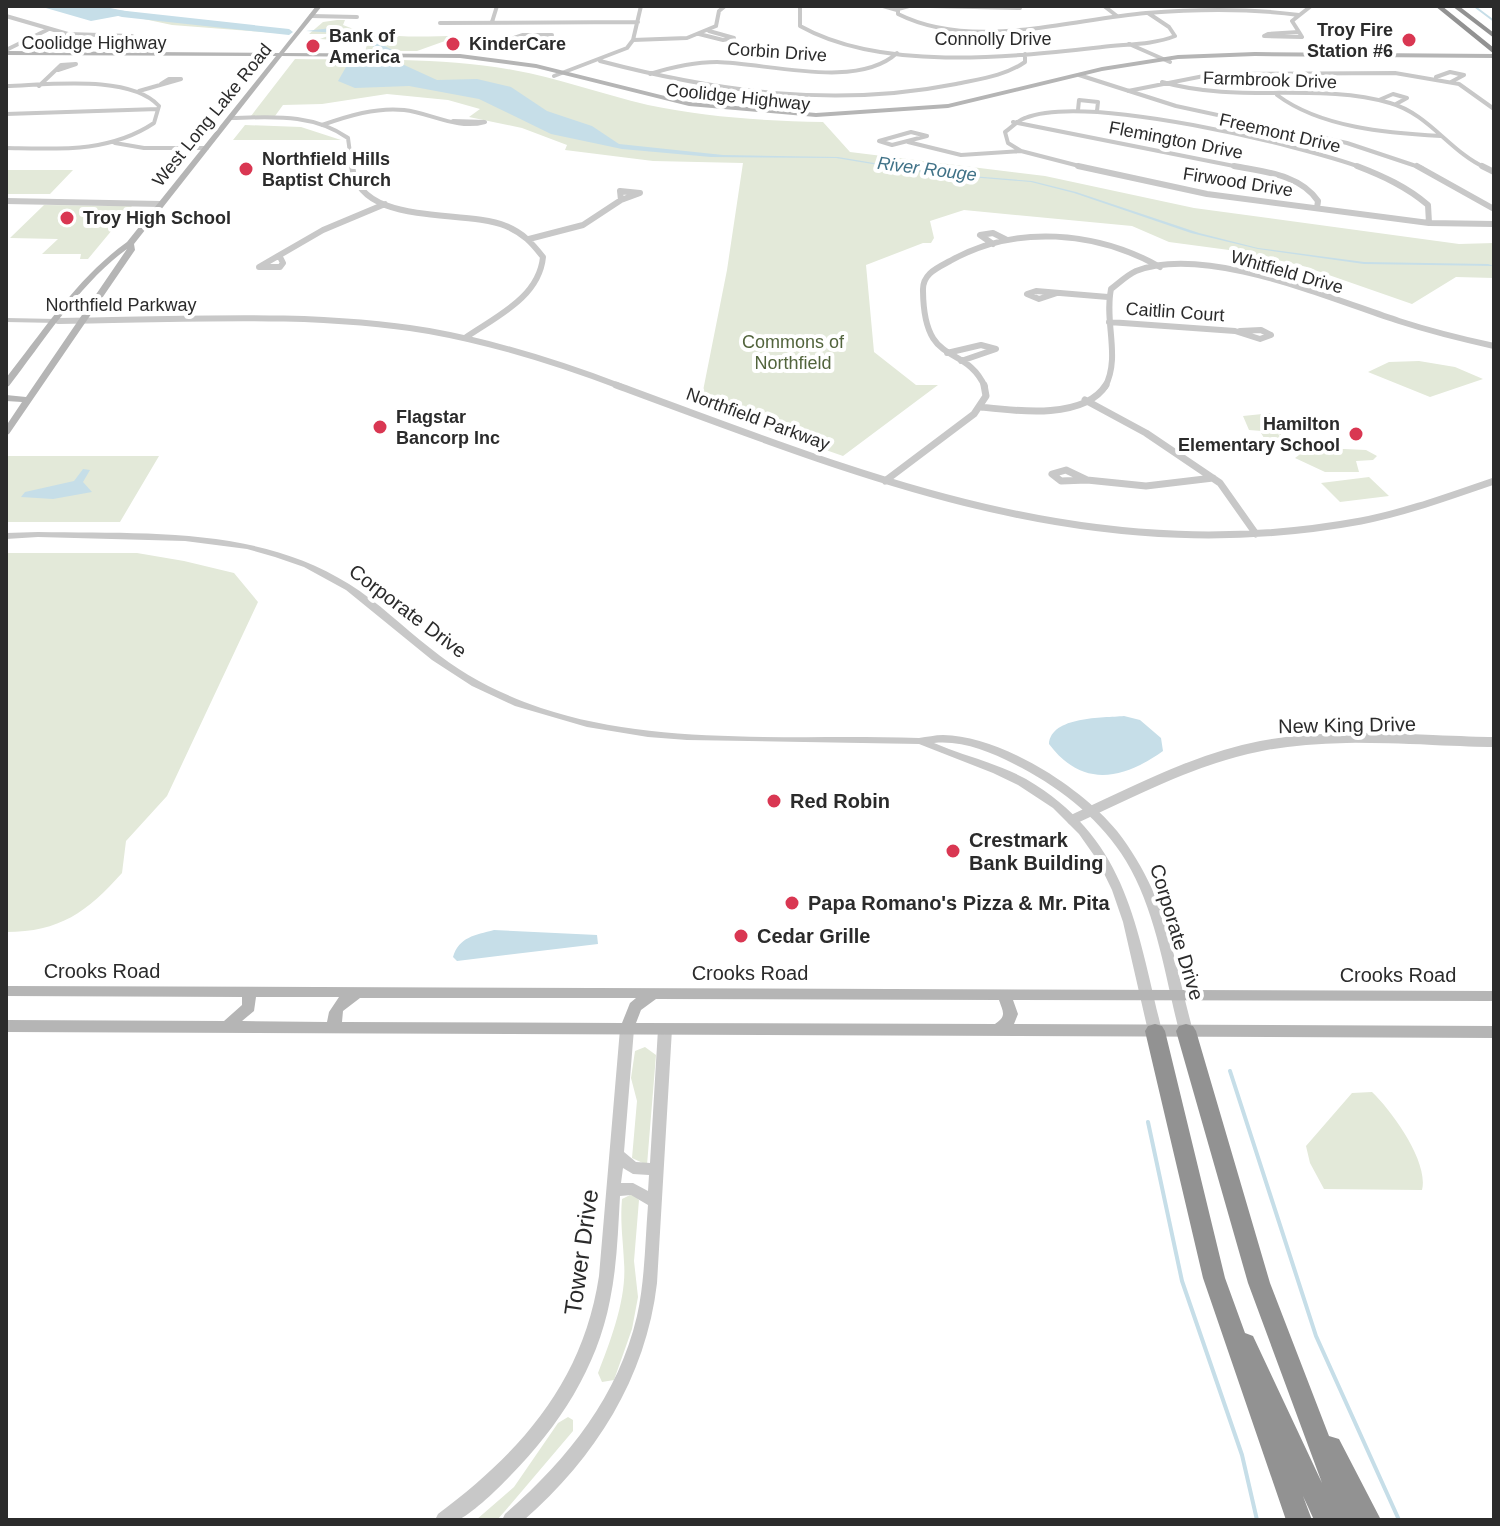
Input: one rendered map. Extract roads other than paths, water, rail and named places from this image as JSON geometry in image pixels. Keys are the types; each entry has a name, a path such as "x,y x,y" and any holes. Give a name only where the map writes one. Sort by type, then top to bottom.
{"highway":[{"path":"1438,6 1494,54"},
{"path":"1455,6 1494,36"},
{"path":"1155,1031 1214,1278 1299,1520"},
{"path":"1186,1031 1243,1231 1291,1369 1349,1520"},
{"path":"1214,1278 1327,1520"},
{"path":"1291,1369 1368,1520"}],"main road":[{"name":"West Long Lake Road","path":"6,384 119,250 130,244 319,6"},
{"name":"Coolidge Highway","path":"6,53 209,57 381,53 486,59 563,73 689,104 816,115 948,106 1158,59 1494,54"},
{"name":"Coolidge Highway","path":"6,53 280,55"},
{"path":"191,57 201,53"},
{"path":"209,57 221,53"},
{"path":"373,57 381,53"},
{"name":"Coolidge Highway","path":"359,55 478,62 554,76 686,109 812,119 956,110 1168,60"},
{"name":"West Long Lake Road","path":"8,425 84,321 131,250 130,244"},
{"path":"98,274 113,276"},
{"path":"6,398 29,400"},
{"name":"Crooks Road","path":"6,991 1494,996"},
{"path":"225,1027 246,1013 251,1002 249,991"},
{"path":"336,1028 333,1019 337,1009 359,992"},
{"path":"627,1029 635,1007 655,992"},
{"path":"997,1030 1008,1023 1011,1014 1004,994"},
{"path":"6,1026 1494,1032"}],"street":[{"path":"492,22 497,6"},
{"path":"554,76 625,49 633,40 641,6"},
{"path":"633,40 709,31 717,24 719,11 725,6"},
{"name":"Connolly Drive","path":"800,6 799,24 817,37 847,46 897,53 1025,54 1137,43 1175,35 1148,13"},
{"path":"883,6 909,6"},
{"path":"930,6 1020,7 1024,15"},
{"path":"1104,6 1117,16"},
{"path":"1299,32 1264,36 1302,37 1299,32 1292,21 1311,6"},
{"path":"900,8 906,20 935,27 1036,26 1148,13 1237,8 1299,15"},
{"path":"6,16 93,37 132,36"},
{"path":"311,16 357,17"},
{"path":"1029,20 1036,26"},
{"path":"552,35 514,37 543,40 552,35 557,22"},
{"path":"440,23 638,22"},
{"path":"6,53 23,39 50,29"},
{"path":"699,34 723,40 734,38 709,31"},
{"path":"1137,43 1168,60"},
{"path":"1128,44 1158,59"},
{"name":"Corbin Drive","path":"650,74 707,62 853,70 883,64 897,53"},
{"path":"600,61 701,87 765,95 865,96 937,88 1008,71 1025,62 1025,54"},
{"path":"39,86 58,70"},
{"path":"1434,77 1450,72 1464,76 1451,82"},
{"path":"1128,91 1162,82 1244,73 1395,73 1443,79 1473,92 1494,109"},
{"path":"1079,75 1187,109 1340,139 1396,157 1437,173 1494,209"},
{"name":"Farmbrook Drive","path":"1162,82 1210,94 1379,100 1396,104 1420,115 1469,161 1494,172"},
{"path":"139,91 161,84"},
{"path":"6,86 104,86 139,91 156,99 158,109 150,126 112,142 80,147 6,148"},
{"path":"1277,95 1290,106 1319,115 1394,132 1441,136"},
{"name":"Farmbrook Drive","path":"1379,100 1390,95 1407,98 1396,104"},
{"name":"Freemont Drive","path":"1078,110 1079,100 1088,99 1097,101 1097,111"},
{"path":"6,114 158,109"},
{"path":"229,121 322,125 350,114 382,110 407,111 471,125 485,122 477,119 453,121"},
{"name":"Freemont Drive","path":"1013,122 1038,113 1097,111 1323,155 1383,177 1428,205 1429,223"},
{"path":"1234,136 1252,121"},
{"path":"1013,122 1006,129 1005,138 1021,151"},
{"name":"Flemington Drive","path":"1013,122 1282,176 1310,189 1318,201 1317,208"},
{"path":"322,125 348,138 356,186 365,194 385,204 479,219 511,228 529,239 543,257 539,278 524,294 465,338"},
{"path":"908,142 927,135 915,132 879,141 888,145 908,142 961,155 1021,151"},
{"path":"123,139 208,146"},
{"path":"112,142 144,148 208,146"},
{"name":"Firwood Drive","path":"1021,151 1055,162 1207,194 1429,223 1494,224"},
{"path":"529,239 583,225 621,200"},
{"path":"6,201 163,202"},
{"path":"280,257 323,230 385,204"},
{"path":"993,244 980,235 990,232 1007,240"},
{"path":"885,481 981,407 986,396 983,381 934,342 929,333 923,282 938,267 1007,240 1050,237 1100,242 1133,251 1160,267"},
{"name":"Whitfield Drive","path":"1108,297 1120,280 1160,267 1199,265 1241,270 1403,323 1494,346"},
{"path":"981,407 1044,410 1085,400 1102,391 1111,376 1108,297 1057,293"},
{"name":"Northfield Parkway","path":"6,320 340,322 465,338 538,358 954,503 1064,525 1162,534 1256,534 1389,517 1494,481"},
{"name":"Caitlin Court","path":"1109,322 1240,331"},
{"path":"947,353 981,345 996,349 961,361"},
{"path":"1085,400 1146,433 1213,478 1233,497 1256,534"},
{"path":"1087,480 1166,486 1213,478"},
{"name":"Corporate Drive","path":"8,535 177,537 237,544 276,554 315,569 350,589 466,679 517,703 592,725 681,737 947,739 1001,755 1047,778 1092,811 1123,844 1140,870 1186,1031"},
{"name":"Corporate Drive","path":"921,741 942,752 991,767 1031,788 1072,820 1096,846 1118,884 1155,1031"},
{"name":"New King Drive","path":"1072,820 1220,758 1276,743 1494,742"},
{"path":"991,767 1001,755"},
{"name":"Tower Drive","path":"444,1520 514,1462 544,1426 571,1385 590,1343 602,1303 627,1029"},
{"path":"511,1520 575,1456 621,1383 645,1314 665,1029"},
{"path":"617,1155 633,1168 657,1169"},
{"path":"614,1190 633,1189 655,1202"}],"water":[{"path":"39,6 101,6 134,13 91,21"},
{"path":"391,59 437,80 477,79 511,87 547,111 592,126 619,144 723,155 838,157 934,173 1032,181 1076,192 1199,233 1258,248 1364,262 1494,266 1364,264 1258,249 1191,233 1074,193 1031,182 933,174 836,158 711,157 622,149 551,134 479,99 409,86 355,88 338,81 346,67"},
{"path":"83,469 90,470 83,482 92,492 53,499 21,497 25,492 74,481"},
{"path":"1124,716 1140,720 1161,738 1163,751 1133,768 1103,775 1075,768 1049,744 1052,735 1068,723"},
{"path":"494,930 597,935 598,944 457,961 453,957 464,941"}],"waterway":[{"name":"River Rouge","path":"85,6 122,14 289,32"},
{"path":"1474,6 1494,21"},
{"name":"River Rouge","path":"310,31 340,30 343,32 338,38 383,41 376,45 391,52"},
{"path":"1230,1071 1316,1336 1399,1520"},
{"path":"1148,1122 1182,1281 1242,1455 1257,1520"}],"place":[{"name":"Troy Fire Station #6","path":"1409,40"},
{"name":"KinderCare","path":"453,44"},
{"name":"Bank of America","path":"313,46"},
{"name":"Northfield Hills Baptist Church","path":"246,169"},
{"name":"Troy High School","path":"67,218"},
{"name":"Flagstar Bancorp Inc","path":"380,427"},
{"name":"Hamilton Elementary School","path":"1356,434"},
{"name":"Red Robin","path":"774,801"},
{"name":"Crestmark Bank Building","path":"953,851"},
{"name":"Papa Romano's Pizza & Mr. Pita","path":"792,903"},
{"name":"Cedar Grille","path":"741,936"}],"park label":[{"name":"Commons of Northfield","path":"793,352"}]}
